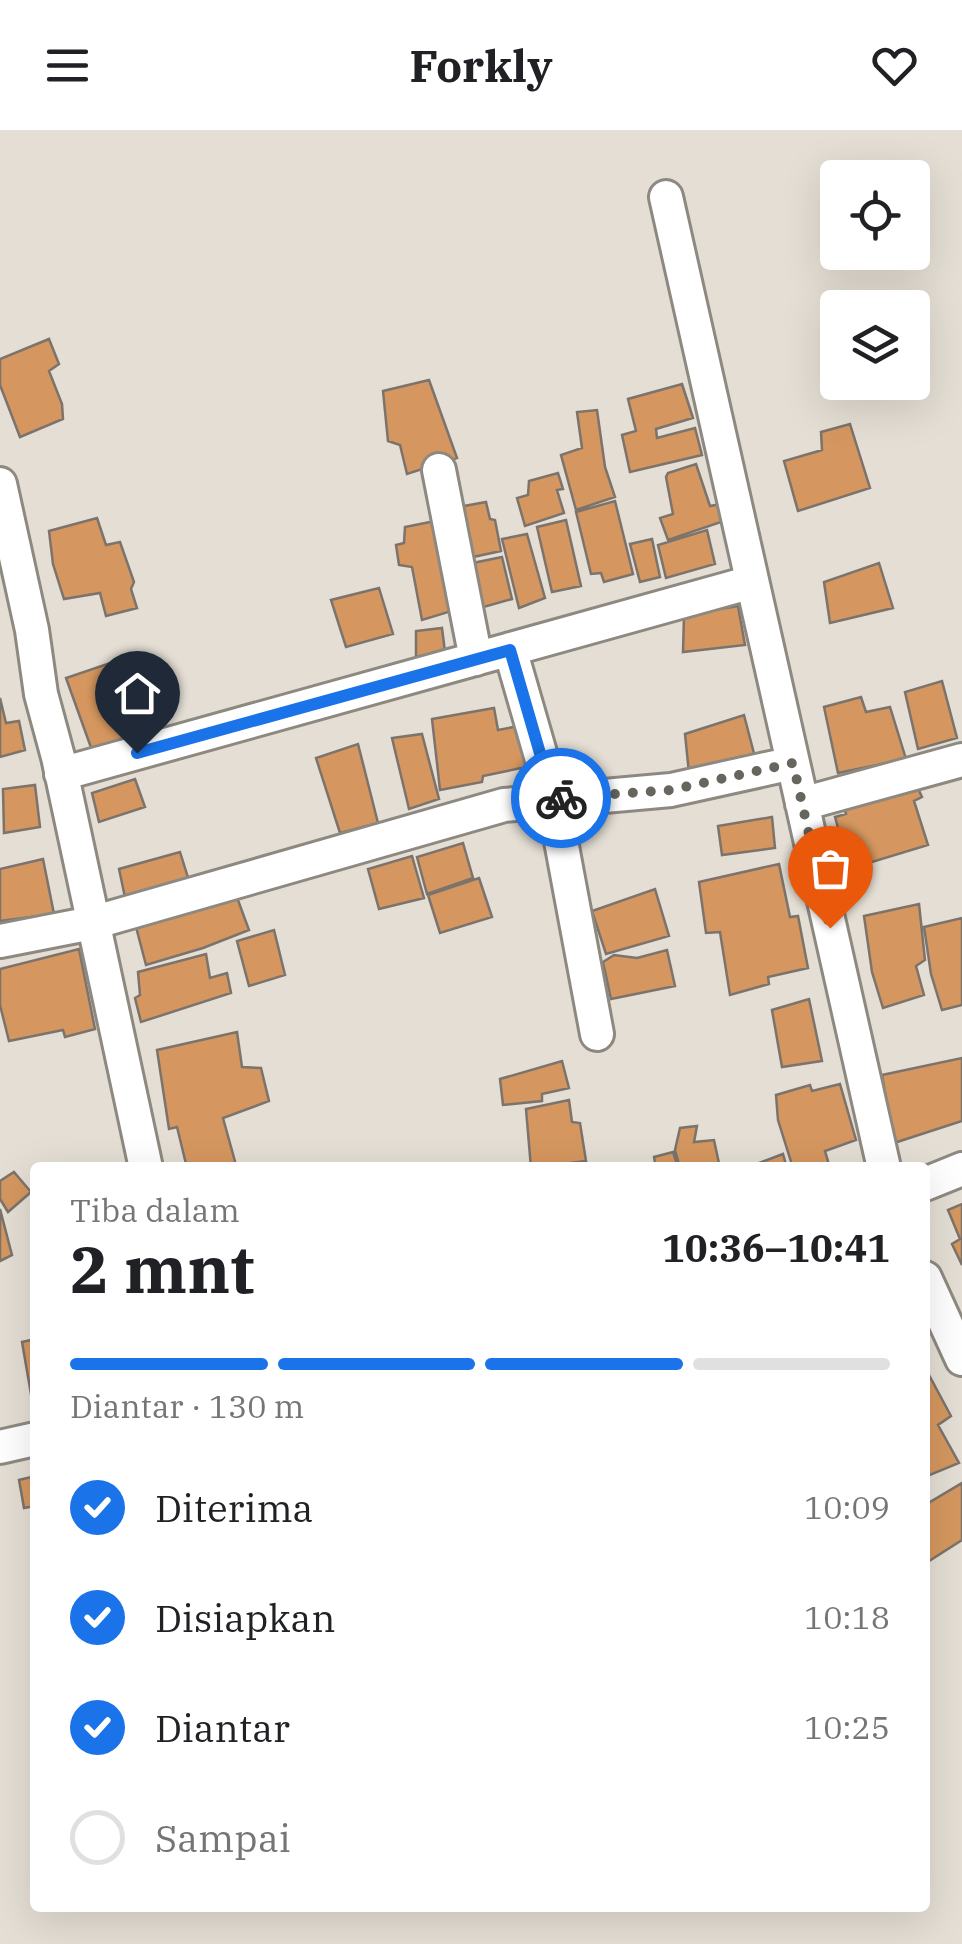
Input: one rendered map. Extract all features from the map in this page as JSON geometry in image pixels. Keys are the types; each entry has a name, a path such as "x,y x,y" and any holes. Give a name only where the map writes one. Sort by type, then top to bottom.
{"street":[{"path":"666,197 883,1162"},
{"path":"439,470 476,658"},
{"path":"0,484 32,630 40,694 62,774 145,1162"},
{"path":"62,774 752,582"},
{"path":"510,650 553,798 597,1034"},
{"path":"802,804 962,760"},
{"path":"0,941 92,923 504,804 671,790 793,763"},
{"path":"930,1182 962,1169"},
{"path":"930,1289 962,1359"},
{"path":"0,1447 30,1440"}],"building":[{"path":"49,339 59,364 49,371 62,404 63,419 20,437 0,385 0,359"},
{"path":"429,380 457,458 407,474 400,445 388,441 383,391"},
{"path":"682,384 693,418 656,429 657,438 695,428 702,455 630,472 622,435 636,431 628,399"},
{"path":"597,410 605,467 615,497 576,510 561,455 582,448 577,412"},
{"path":"850,424 870,488 798,511 784,461 822,450 821,432"},
{"path":"696,464 710,506 721,504 724,521 668,540 660,518 673,514 666,477"},
{"path":"558,473 563,489 557,490 564,513 525,526 517,498 528,495 529,481"},
{"path":"615,501 633,574 604,582 601,573 591,574 576,512"},
{"path":"486,502 490,519 495,520 501,551 464,559 453,508"},
{"path":"97,518 106,545 120,542 134,582 131,589 137,608 106,616 100,593 64,599 53,564 49,531"},
{"path":"566,520 581,586 552,592 537,527"},
{"path":"435,521 455,610 422,620 412,567 399,565 396,545 404,543 405,527"},
{"path":"707,530 715,564 666,578 658,545"},
{"path":"527,534 545,598 519,608 502,539"},
{"path":"652,539 660,577 640,582 630,544"},
{"path":"502,557 512,599 473,610 463,565"},
{"path":"879,563 893,608 830,623 824,582"},
{"path":"379,588 393,634 346,647 331,600"},
{"path":"738,606 745,645 683,652 684,615"},
{"path":"442,628 445,652 416,657 416,631"},
{"path":"122,659 132,687 138,685 155,729 93,753 66,678"},
{"path":"942,681 957,738 918,749 905,692"},
{"path":"861,697 866,712 890,707 906,759 838,773 824,707"},
{"path":"0,698 6,723 19,721 25,750 0,757"},
{"path":"494,708 498,730 519,726 526,767 483,776 482,782 440,790 432,719"},
{"path":"744,715 757,765 690,783 685,734"},
{"path":"422,734 439,799 409,809 392,738"},
{"path":"358,744 378,823 340,833 316,758"},
{"path":"912,776 922,797 914,801 928,845 849,869 835,817 846,814 840,796"},
{"path":"135,779 145,807 99,822 92,793"},
{"path":"35,785 40,827 4,833 3,789"},
{"path":"772,817 775,848 722,855 718,826"},
{"path":"463,843 473,878 427,894 417,857"},
{"path":"180,852 190,884 126,902 119,869"},
{"path":"412,856 424,898 379,909 368,869"},
{"path":"43,859 54,914 0,921 0,869"},
{"path":"779,864 790,917 798,916 808,968 768,977 769,984 730,995 720,932 706,933 699,882"},
{"path":"479,878 492,917 440,933 428,895"},
{"path":"655,889 669,936 606,954 592,911"},
{"path":"235,892 249,930 146,965 135,923"},
{"path":"919,904 925,960 916,966 924,995 883,1008 872,972 864,916"},
{"path":"962,918 962,1005 942,1010 931,974 924,927"},
{"path":"274,930 285,975 249,986 237,941"},
{"path":"79,949 95,1029 65,1037 63,1030 9,1041 0,1005 0,969"},
{"path":"667,950 675,986 611,999 603,962 614,955 637,958"},
{"path":"206,954 210,978 227,973 231,993 141,1022 135,998 140,995 138,972"},
{"path":"809,999 822,1061 782,1067 772,1010"},
{"path":"237,1032 242,1067 261,1068 269,1101 223,1118 235,1162 186,1162 177,1127 169,1129 157,1050"},
{"path":"962,1058 962,1121 894,1143 882,1075"},
{"path":"562,1061 569,1088 542,1094 542,1101 503,1105 500,1079"},
{"path":"840,1084 856,1140 825,1151 828,1162 791,1162 778,1120 776,1095 810,1085 812,1091"},
{"path":"569,1100 572,1122 580,1123 586,1161 530,1162 526,1109"},
{"path":"697,1126 694,1142 714,1140 719,1162 678,1162 675,1150 680,1128"},
{"path":"673,1152 676,1162 655,1162 654,1157"},
{"path":"783,1154 785,1162 762,1162"},
{"path":"14,1172 30,1193 8,1212 0,1199 0,1181"},
{"path":"962,1204 962,1265 952,1244 960,1239 948,1210"},
{"path":"0,1209 12,1255 0,1261"},
{"path":"30,1340 30,1389 22,1342"},
{"path":"930,1377 951,1416 938,1425 959,1463 930,1475"},
{"path":"30,1477 30,1507 24,1508 19,1480"},
{"path":"962,1483 962,1540 930,1560 930,1502"}],"way so far":[{"path":"561,798 671,790 793,763 830,928"}],"route":[{"path":"137,753 510,650 553,798 561,798"}]}
